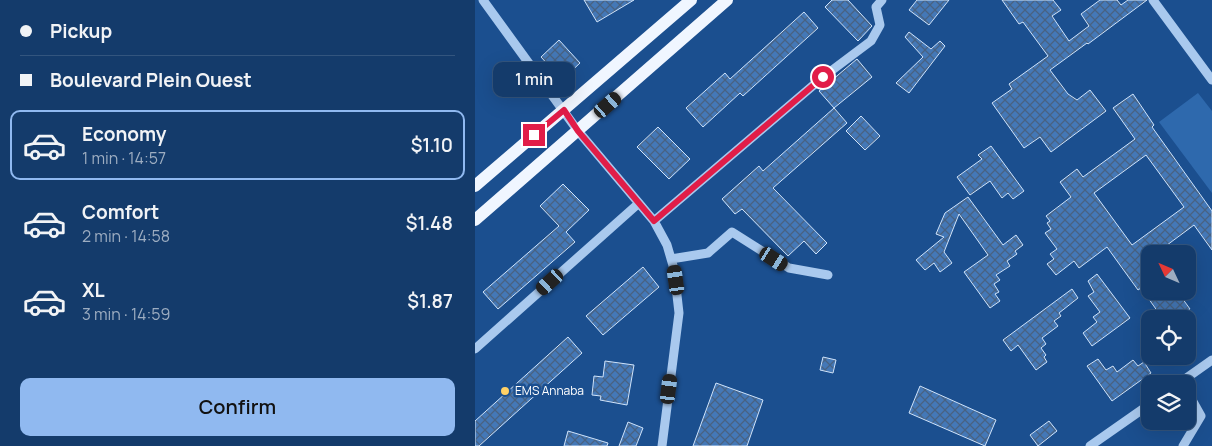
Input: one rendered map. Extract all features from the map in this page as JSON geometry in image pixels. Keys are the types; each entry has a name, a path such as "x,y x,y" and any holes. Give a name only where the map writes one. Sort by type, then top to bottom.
{"main road":[{"path":"475,186 691,0"},
{"path":"475,220 727,0"}],"street":[{"path":"483,0 578,131 654,221 667,245 674,269 679,313 662,446"},
{"path":"654,221 823,77 871,41 881,25 876,7 882,0"},
{"path":"1153,0 1212,80"},
{"path":"475,348 639,203"},
{"path":"671,259 708,253 732,232 789,268 828,275"},
{"path":"1192,375 1212,360"},
{"path":"1196,407 1201,416 1196,424"},
{"path":"1090,446 1141,410"},
{"path":"1183,446 1193,430"}],"shaded area":[{"path":"1198,93 1212,111 1212,193 1159,122"}],"building":[{"path":"584,0 634,0 597,22"},
{"path":"832,0 848,0 872,26 858,41 825,7"},
{"path":"917,0 949,0 929,25 909,10"},
{"path":"1002,0 1053,0 1061,10 1052,16 1069,41 1089,26 1081,14 1100,0 1117,0 1121,5 1128,0 1147,0 1050,70 1068,94 1077,100 1090,90 1106,111 1051,152 1040,137 1024,148 992,103 1012,89 1009,84 1048,56 1023,22 1019,24"},
{"path":"804,12 818,28 743,96 740,93 703,127 686,108 725,73 730,79"},
{"path":"909,32 931,49 940,41 945,46 909,93 896,83 923,57 905,37"},
{"path":"559,40 580,63 562,80 541,57"},
{"path":"857,59 872,77 834,108 819,91"},
{"path":"1133,94 1154,125 1152,127 1212,211 1212,250 1194,225 1167,245 1141,245 1141,288 1138,290 1107,247 1079,268 1074,261 1056,275 1047,264 1054,259 1050,254 1057,249 1045,233 1051,229 1047,223 1050,221 1046,216 1071,197 1060,182 1077,169 1083,177 1135,139 1113,108","holes":["1146,155 1184,207 1132,245 1094,193"]},
{"path":"834,108 847,123 773,188 827,243 816,254 804,241 788,256 742,209 735,214 722,199 759,166 763,171"},
{"path":"861,116 880,136 865,150 846,131"},
{"path":"658,127 690,159 669,179 637,147"},
{"path":"991,146 1024,191 1013,199 1008,193 1002,198 990,181 970,195 957,177 982,159 978,155"},
{"path":"563,184 589,210 566,232 575,242 498,309 483,292 559,226 540,206"},
{"path":"968,197 1003,245 1016,235 1023,245 1015,251 1017,254 1007,261 1010,266 996,275 1000,280 994,284 999,292 995,294 1000,301 990,308 964,272 988,255 959,214 944,252 952,263 940,272 934,263 925,270 916,260 944,237 936,234 945,213"},
{"path":"643,267 659,287 603,335 586,316"},
{"path":"1097,274 1130,318 1092,346 1083,333 1097,322 1093,317 1100,312 1088,296 1094,292 1088,281"},
{"path":"1072,289 1078,298 1059,313 1061,316 1054,321 1058,326 1042,338 1046,344 1041,348 1046,355 1044,357 1047,362 1036,370 1018,345 1011,351 1003,340"},
{"path":"1150,300 1184,300 1190,309 1189,310 1157,310"},
{"path":"568,337 582,353 479,446 475,446 475,421"},
{"path":"823,357 836,360 833,373 820,370"},
{"path":"1098,359 1106,370 1113,366 1117,372 1133,360 1138,366 1141,364 1146,365 1151,373 1141,375 1141,380 1112,401 1087,366"},
{"path":"605,361 634,365 627,405 600,400 601,396 592,395 594,376 603,377"},
{"path":"716,383 763,400 747,446 693,446"},
{"path":"920,386 996,420 985,446 909,413"},
{"path":"1049,421 1057,431 1038,446 1030,435"},
{"path":"628,422 643,428 636,446 619,446"},
{"path":"568,431 608,443 607,446 564,446"}],"place":[{"name":"EMS Annaba","path":"505,391"}],"route":[{"path":"534,135 564,110 578,131 654,221 823,77"}]}
